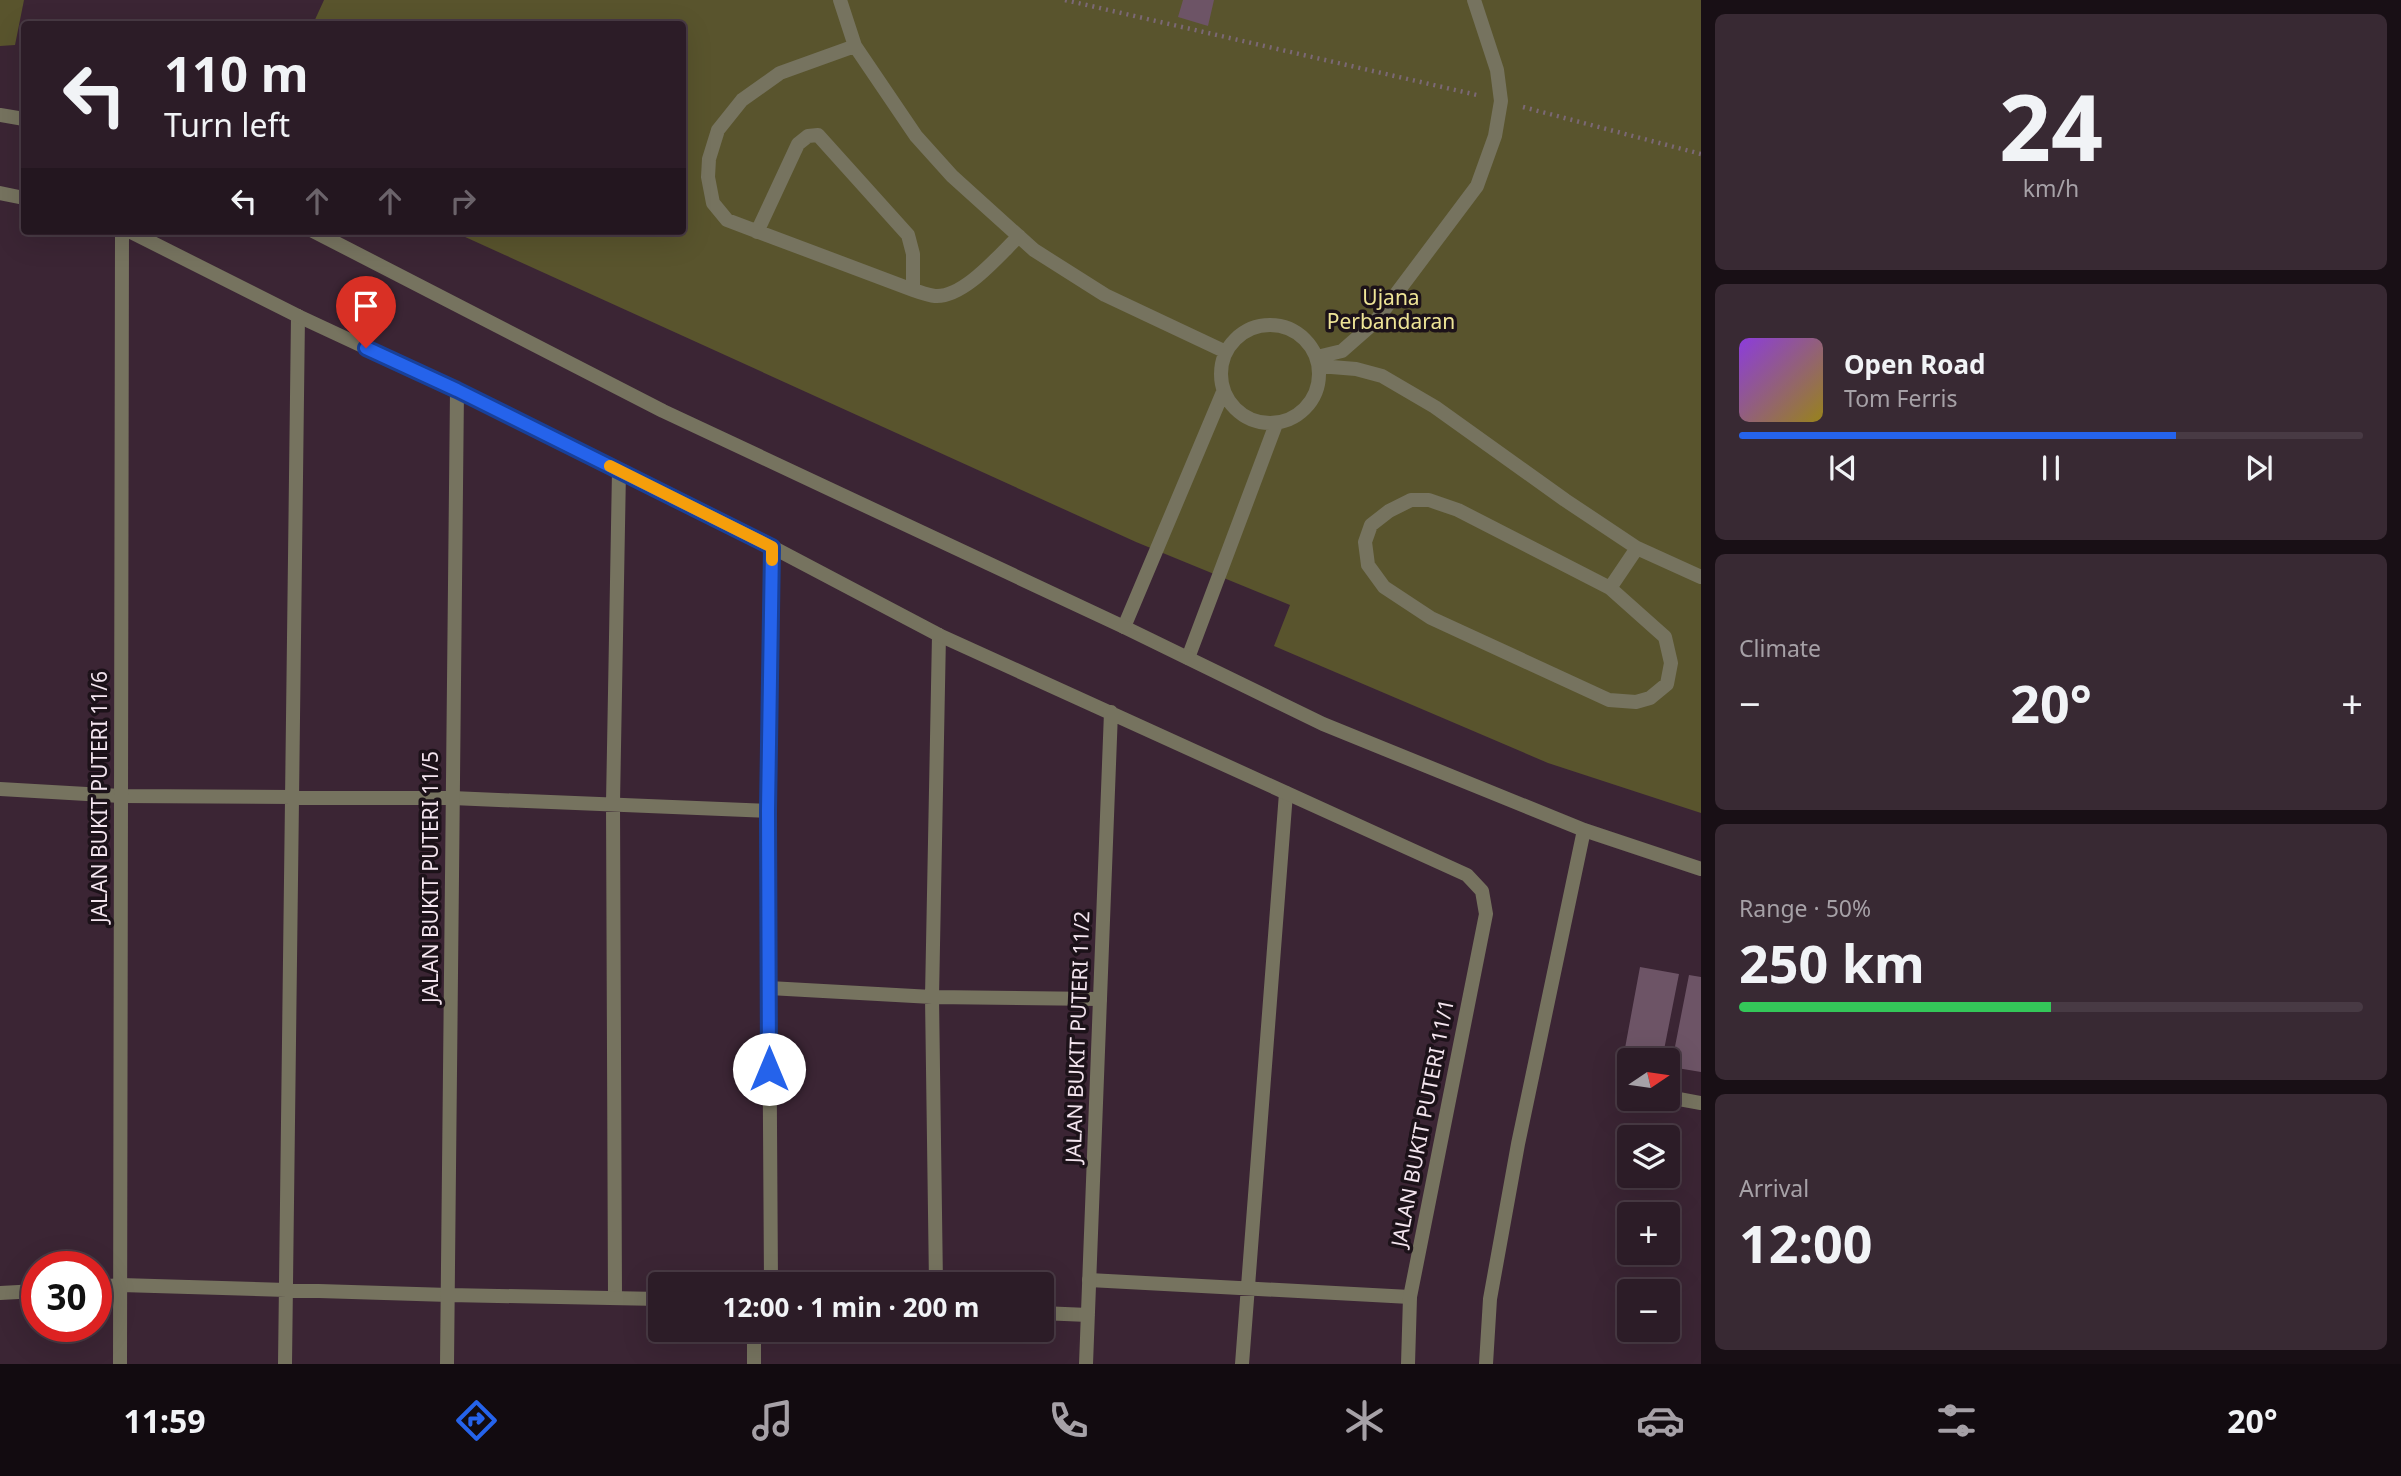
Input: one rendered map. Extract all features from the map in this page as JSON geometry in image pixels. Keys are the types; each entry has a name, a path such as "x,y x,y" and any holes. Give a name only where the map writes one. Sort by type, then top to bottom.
{"street":[{"path":"840,0 855,46 916,136 952,176 1034,250 1105,295 1226,352"},
{"path":"1318,362 1342,351 1375,322 1477,186 1495,136 1501,101 1497,70 1474,0"},
{"path":"855,46 780,72 742,100 718,130 709,159 708,177 713,203 727,220 913,290 936,296 957,290 988,266 1019,236"},
{"path":"0,115 21,118"},
{"path":"757,232 798,144 808,136 818,135 908,235 913,254 913,290"},
{"path":"0,193 21,197"},
{"name":"JALAN BUKIT PUTERI 11/6","path":"120,1364 122,235"},
{"path":"137,235 772,547 939,635 1286,793 1242,1364"},
{"path":"321,235 663,411 1124,627 1323,724 1584,830 1701,869"},
{"path":"285,1364 298,316"},
{"path":"1273,324 1291,329 1307,341 1318,362 1319,386 1310,405 1295,418 1276,424 1254,422 1236,410 1223,392 1220,372 1226,352 1237,337 1254,327 1273,324"},
{"path":"1318,362 1382,376 1435,407 1637,548 1701,576"},
{"name":"JALAN BUKIT PUTERI 11/5","path":"447,1364 457,390"},
{"path":"1124,627 1223,392"},
{"path":"1188,658 1276,424"},
{"path":"615,1297 613,803 619,471"},
{"path":"1411,500 1429,500 1458,510 1610,588 1665,637 1671,663 1667,684 1650,698 1636,702 1609,700 1431,618 1384,587 1368,565 1365,542 1371,525 1389,511 1411,500"},
{"path":"771,1272 768,811 772,547"},
{"path":"1610,588 1637,548"},
{"path":"936,1272 932,997 939,635"},
{"name":"JALAN BUKIT PUTERI 11/2","path":"1086,1364 1111,712"},
{"path":"0,789 121,796 452,798 768,811"},
{"name":"JALAN BUKIT PUTERI 11/1","path":"1286,793 1467,875 1482,891 1486,914 1410,1297 1408,1364"},
{"path":"1486,1364 1490,1299 1518,1144 1584,830"},
{"path":"769,988 932,997 1100,999"},
{"path":"1680,1099 1701,1103"},
{"path":"1089,1280 1410,1297"},
{"path":"112,1286 648,1298"},
{"path":"0,1293 21,1292"},
{"path":"1054,1314 1088,1315"},
{"path":"754,1342 754,1364"}],"path":[{"path":"1065,0 1501,101 1701,154"}],"green space":[{"path":"0,0 24,0 15,45 0,46"},
{"name":"Ujana Perbandaran","path":"324,0 1701,0 1701,813 1548,763 1274,646 1290,605 1136,542 461,235 686,235 686,21 314,21"}],"building":[{"path":"1183,0 1214,0 1208,26 1178,17"},
{"path":"1640,967 1679,974 1664,1048 1625,1048"},
{"path":"1689,975 1701,977 1701,1072 1680,1068 1680,1048 1675,1048"}],"slow traffic":[{"path":"610,466 772,547 772,560"}],"route":[{"path":"366,348 457,390 772,547 768,811 769,1069"}]}
